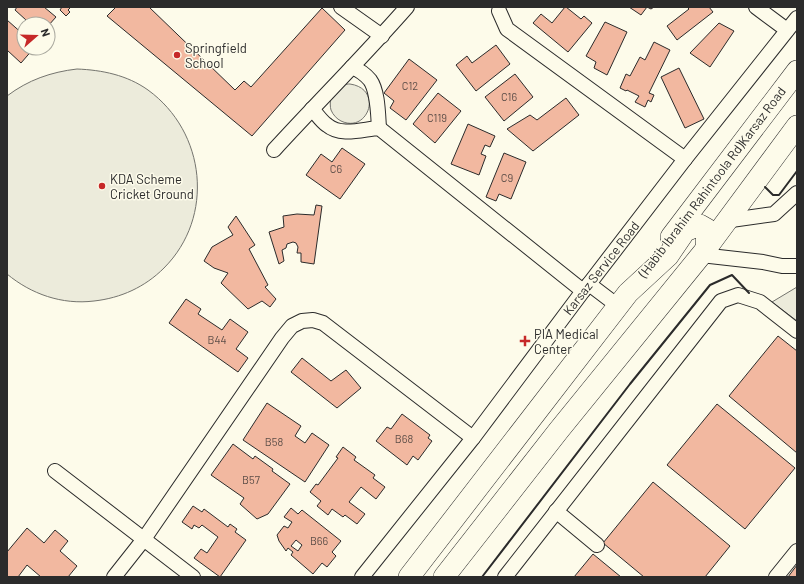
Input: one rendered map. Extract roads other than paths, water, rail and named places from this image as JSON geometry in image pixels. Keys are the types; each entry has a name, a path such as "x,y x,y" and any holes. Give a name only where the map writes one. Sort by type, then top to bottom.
{"highway":[{"name":"(Habib Ibrahim Rahintoola Rd)Karsaz Road","path":"623,299 797,70"},
{"path":"444,577 559,430 704,252 797,126"},
{"path":"409,577 623,299 668,256 685,231 700,225 706,230 704,252"}],"street":[{"path":"342,7 382,36"},
{"path":"274,150 382,36 407,7"},
{"path":"756,7 788,30"},
{"path":"497,8 507,29 685,160"},
{"name":"Karsaz Service Road","path":"362,577 473,438 586,288 797,18"},
{"path":"352,67 360,71 370,81 375,92 379,128"},
{"path":"312,109 328,126 340,132 379,128 586,288 623,299"},
{"path":"700,225 774,214 797,193"},
{"path":"704,252 782,266 797,266"},
{"path":"505,577 721,301 738,295 760,302 797,331"},
{"path":"114,577 144,539 282,338 292,326 302,321 313,320 323,323 473,438"},
{"path":"55,471 193,577"},
{"path":"556,511 597,545"},
{"path":"776,577 797,551"}],"place":[{"name":"Springfield School","path":"177,55"},
{"name":"KDA Scheme Cricket Ground","path":"102,186"},
{"name":"PIA Medical Center","path":"525,341"}]}
